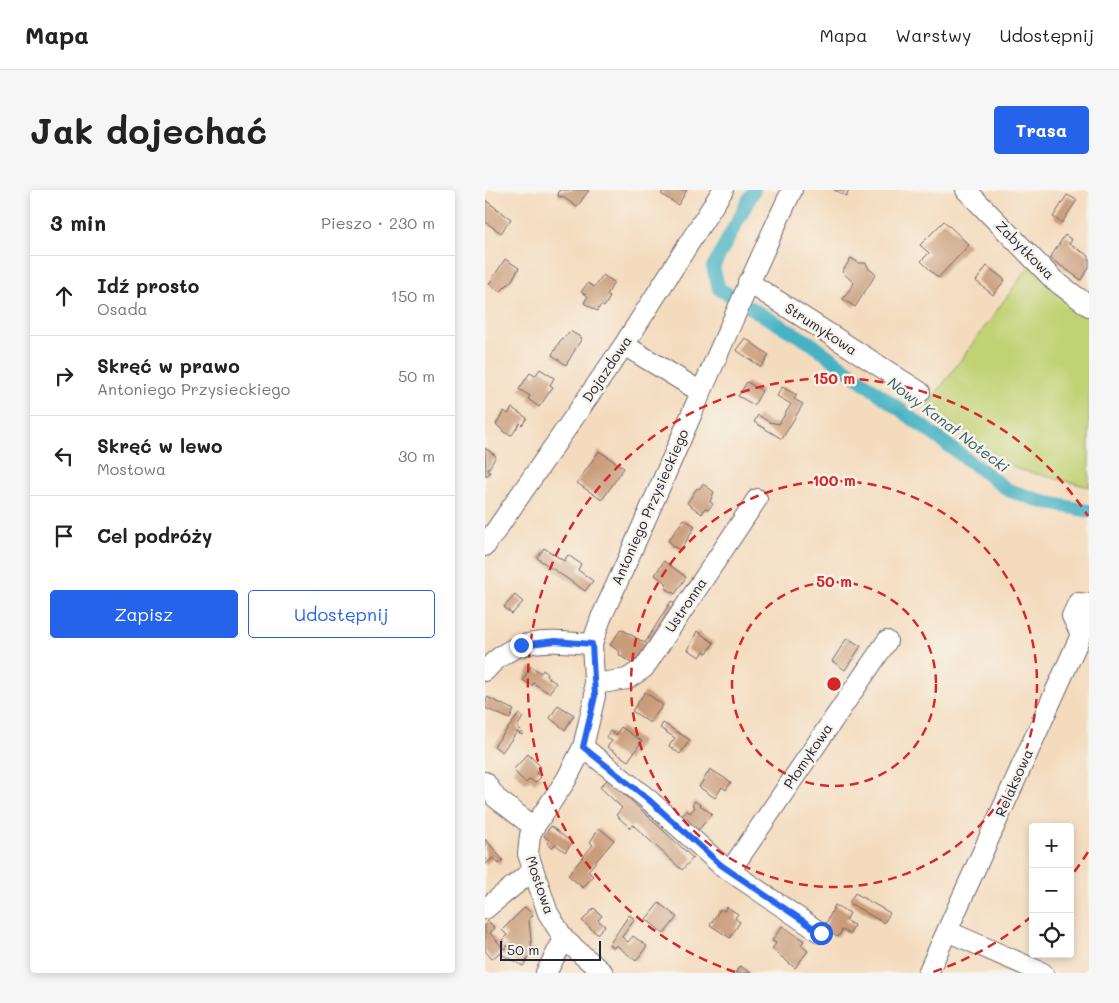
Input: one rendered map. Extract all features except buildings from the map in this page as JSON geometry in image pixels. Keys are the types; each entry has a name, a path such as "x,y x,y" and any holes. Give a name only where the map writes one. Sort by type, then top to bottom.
{"street":[{"name":"Dojazdowa","path":"485,546 624,345 723,190"},
{"name":"Antoniego Przysieckiego","path":"534,827 565,780 583,747 595,696 592,644 601,618 748,282 792,190"},
{"name":"Zabytkowa","path":"976,193 1054,280 1089,306"},
{"name":"Strumykowa","path":"748,282 920,392"},
{"path":"624,345 701,392"},
{"name":"Ustronna","path":"595,684 627,678 644,668 757,499"},
{"name":"Relaksowa","path":"928,973 1085,626 1072,616 1078,602 1089,604"},
{"path":"485,671 494,660 521,645 555,641 592,644"},
{"name":"Płomykowa","path":"730,871 887,641"},
{"path":"583,747 730,871 821,933"},
{"path":"485,782 496,798 534,827"},
{"name":"Mostowa","path":"534,827 530,835 528,854 532,871 548,913 564,939 603,973"},
{"path":"485,909 532,871"},
{"path":"947,931 1043,973"},
{"path":"546,973 564,939"}],"green space":[{"path":"1030,265 1063,300 1089,314 1089,487 1017,469 927,406"}],"waterway":[{"name":"Nowy Kanał Notecki","path":"730,295 719,289 713,267 754,190"},
{"name":"Nowy Kanał Notecki","path":"749,307 812,344 1008,490 1044,502 1089,511"}],"route":[{"path":"521,645 555,641 592,644 595,696 583,747 648,799 721,865 821,933"}]}
